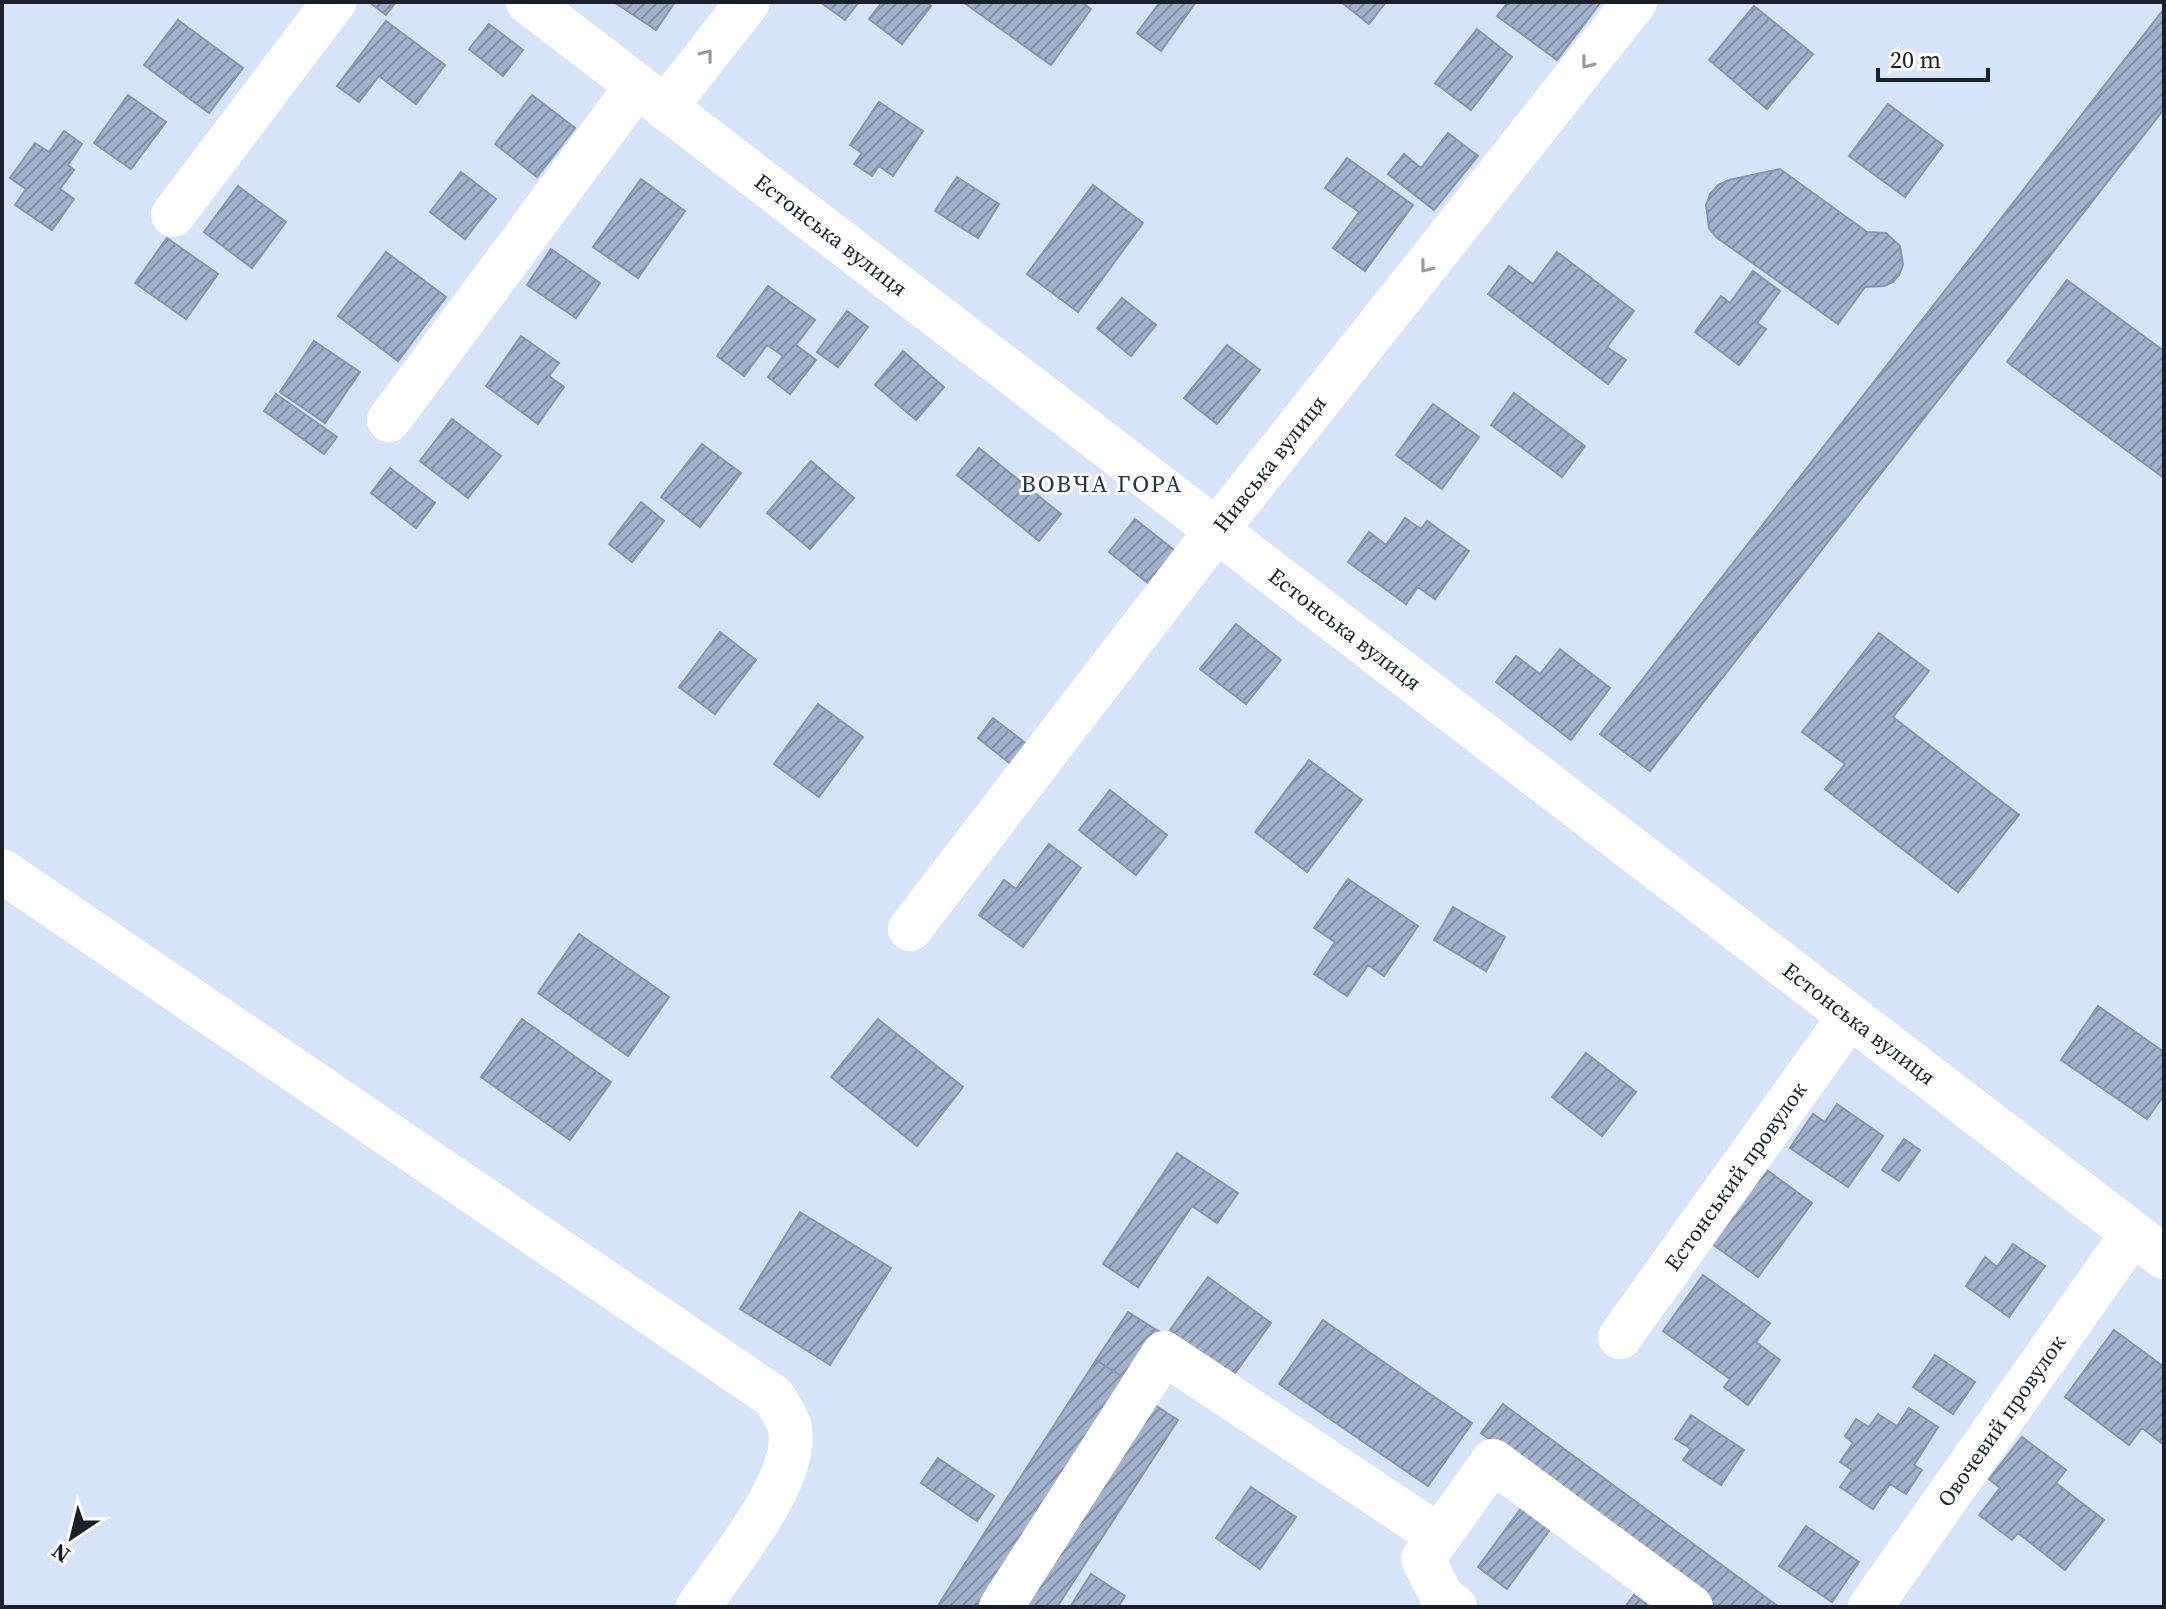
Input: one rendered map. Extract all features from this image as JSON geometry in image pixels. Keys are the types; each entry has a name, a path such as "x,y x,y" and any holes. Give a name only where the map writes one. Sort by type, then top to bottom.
{"street":[{"path":"173,215 334,2"},
{"name":"Естонська вулиця","path":"528,2 2148,1245"},
{"path":"389,420 651,97 748,2"},
{"name":"Нивська вулиця","path":"910,929 1217,530 1635,2"},
{"path":"2,871 774,1397 790,1428 790,1459 772,1498 698,1607"},
{"name":"Естонський провулок","path":"1620,1337 1850,1016"},
{"name":"Овочевий провулок","path":"1870,1607 2148,1245"},
{"path":"1001,1607 1164,1353 1439,1536"},
{"path":"1444,1604 1423,1559 1493,1461 1691,1607"}],"building":[{"path":"369,2 396,2 386,15"},
{"path":"614,2 675,2 656,30"},
{"path":"820,2 859,2 845,20"},
{"path":"882,2 926,2 931,6 902,44 869,19"},
{"path":"963,2 1081,2 1091,9 1051,65"},
{"path":"1160,2 1196,2 1161,51 1137,33"},
{"path":"1341,2 1386,2 1369,24"},
{"path":"1508,2 1600,3 1557,60 1497,16"},
{"path":"1754,6 1813,54 1767,109 1709,60"},
{"path":"2164,9 2164,109 1650,771 1600,734"},
{"path":"178,20 243,68 209,113 144,65"},
{"path":"386,21 445,65 416,104 379,76 359,102 337,86"},
{"path":"489,24 523,50 503,76 469,49"},
{"path":"1477,29 1512,57 1471,110 1435,83"},
{"path":"128,95 166,122 131,169 94,143"},
{"path":"532,95 575,128 537,177 495,144"},
{"path":"879,102 923,131 893,176 879,166 872,176 854,164 862,153 850,145"},
{"path":"1888,104 1943,145 1905,197 1849,156"},
{"path":"64,131 82,144 68,165 74,170 60,189 74,199 52,230 15,205 26,189 10,178 35,143 49,152"},
{"path":"1448,133 1478,156 1434,210 1388,174 1404,154 1421,168"},
{"path":"1347,158 1413,205 1365,271 1333,248 1359,212 1325,188"},
{"path":"1780,169 1867,232 1886,233 1900,246 1903,265 1899,275 1884,286 1865,287 1838,324 1716,237 1709,228 1706,205 1718,185"},
{"path":"461,172 496,199 465,239 430,212"},
{"path":"957,177 999,204 978,238 935,211"},
{"path":"641,179 685,211 638,278 593,247"},
{"path":"1093,185 1143,223 1078,312 1027,274"},
{"path":"238,186 286,222 252,268 204,232"},
{"path":"167,238 218,274 186,319 135,283"},
{"path":"551,249 600,283 576,318 527,285"},
{"path":"386,252 446,297 398,361 338,316"},
{"path":"1557,252 1634,311 1607,347 1626,360 1608,384 1488,294 1509,266 1533,284"},
{"path":"1753,271 1780,291 1757,323 1766,329 1739,365 1695,332 1721,296 1730,303"},
{"path":"2067,280 2164,351 2164,478 2007,362"},
{"path":"768,286 815,320 796,345 816,360 790,394 768,377 783,356 767,345 744,376 717,356"},
{"path":"1122,298 1156,325 1131,356 1097,328"},
{"path":"847,311 868,327 838,367 817,352"},
{"path":"521,336 559,363 549,376 564,387 538,424 486,386"},
{"path":"314,341 360,372 325,423 280,392"},
{"path":"1227,345 1260,370 1217,424 1184,398"},
{"path":"903,351 944,387 916,420 875,385"},
{"path":"1514,393 1585,446 1562,477 1491,425"},
{"path":"276,394 337,437 324,454 264,411"},
{"path":"1433,404 1479,437 1442,489 1396,455"},
{"path":"452,419 501,456 468,498 420,461"},
{"path":"702,444 741,473 700,527 661,497"},
{"path":"979,448 1061,514 1039,541 957,475"},
{"path":"811,461 854,498 810,549 767,513"},
{"path":"390,468 435,503 416,528 371,493"},
{"path":"641,502 664,521 632,562 609,544"},
{"path":"1405,518 1421,529 1427,521 1469,551 1435,599 1418,587 1406,604 1348,562 1369,532 1386,545"},
{"path":"1135,519 1184,558 1158,591 1109,552"},
{"path":"1236,624 1281,660 1246,704 1200,669"},
{"path":"720,632 756,660 715,714 679,687"},
{"path":"1879,633 1929,671 1893,717 2019,815 1958,892 1825,789 1845,764 1802,732"},
{"path":"1560,649 1610,688 1571,740 1496,682 1516,656 1540,674"},
{"path":"818,704 863,737 819,797 774,764"},
{"path":"993,718 1028,745 1012,765 978,738"},
{"path":"1309,760 1362,800 1307,872 1255,832"},
{"path":"1110,790 1167,835 1136,875 1079,830"},
{"path":"1049,844 1081,868 1023,947 979,915 1004,880 1016,889"},
{"path":"1348,879 1418,926 1384,976 1368,965 1347,996 1314,974 1335,942 1314,928"},
{"path":"1453,907 1505,937 1486,971 1434,940"},
{"path":"579,934 669,997 628,1056 538,993"},
{"path":"2098,1006 2164,1052 2164,1095 2147,1119 2061,1060"},
{"path":"522,1019 611,1082 570,1140 481,1077"},
{"path":"878,1019 963,1087 917,1146 831,1077"},
{"path":"1586,1053 1636,1092 1602,1136 1552,1097"},
{"path":"1837,1104 1883,1136 1848,1187 1790,1148 1813,1114 1825,1122"},
{"path":"1904,1139 1920,1150 1899,1181 1882,1170"},
{"path":"1177,1153 1238,1193 1217,1223 1192,1206 1138,1287 1103,1264"},
{"path":"1764,1168 1812,1203 1758,1277 1711,1243"},
{"path":"800,1212 891,1268 830,1365 740,1309"},
{"path":"2013,1244 2045,1266 2009,1317 1966,1286 1985,1257 1997,1267"},
{"path":"1703,1275 1770,1323 1756,1342 1780,1360 1748,1405 1724,1387 1730,1379 1663,1331"},
{"path":"1208,1277 1271,1323 1233,1376 1170,1330"},
{"path":"1128,1312 1163,1334 1123,1377 1096,1360"},
{"path":"1323,1320 1472,1423 1428,1486 1279,1384"},
{"path":"2114,1330 2164,1367 2164,1445 2142,1428 2129,1445 2065,1397"},
{"path":"1935,1355 1975,1382 1953,1414 1913,1387"},
{"path":"1096,1360 1123,1377 976,1607 937,1607"},
{"path":"1150,1402 1178,1420 1057,1607 1018,1607"},
{"path":"1503,1404 1779,1607 1717,1607 1481,1433"},
{"path":"1909,1408 1938,1427 1914,1465 1922,1470 1906,1494 1890,1484 1873,1509 1840,1487 1852,1470 1840,1462 1853,1443 1845,1436 1856,1419 1869,1427 1878,1414 1897,1426"},
{"path":"1691,1415 1744,1450 1721,1485 1683,1460 1691,1449 1675,1439"},
{"path":"2022,1437 2066,1470 2056,1483 2104,1520 2065,1570 2018,1533 2012,1540 1979,1515 2000,1488 1989,1479"},
{"path":"938,1458 994,1496 977,1521 921,1483"},
{"path":"1251,1487 1296,1517 1260,1569 1216,1538"},
{"path":"1530,1496 1559,1517 1507,1589 1478,1567"},
{"path":"1806,1526 1859,1562 1832,1602 1779,1566"},
{"path":"1091,1574 1125,1596 1118,1607 1070,1607"},
{"path":"1634,1595 1650,1607 1625,1607"}],"district":[{"name":"ВОВЧА ГОРА","path":"1102,484"}]}
